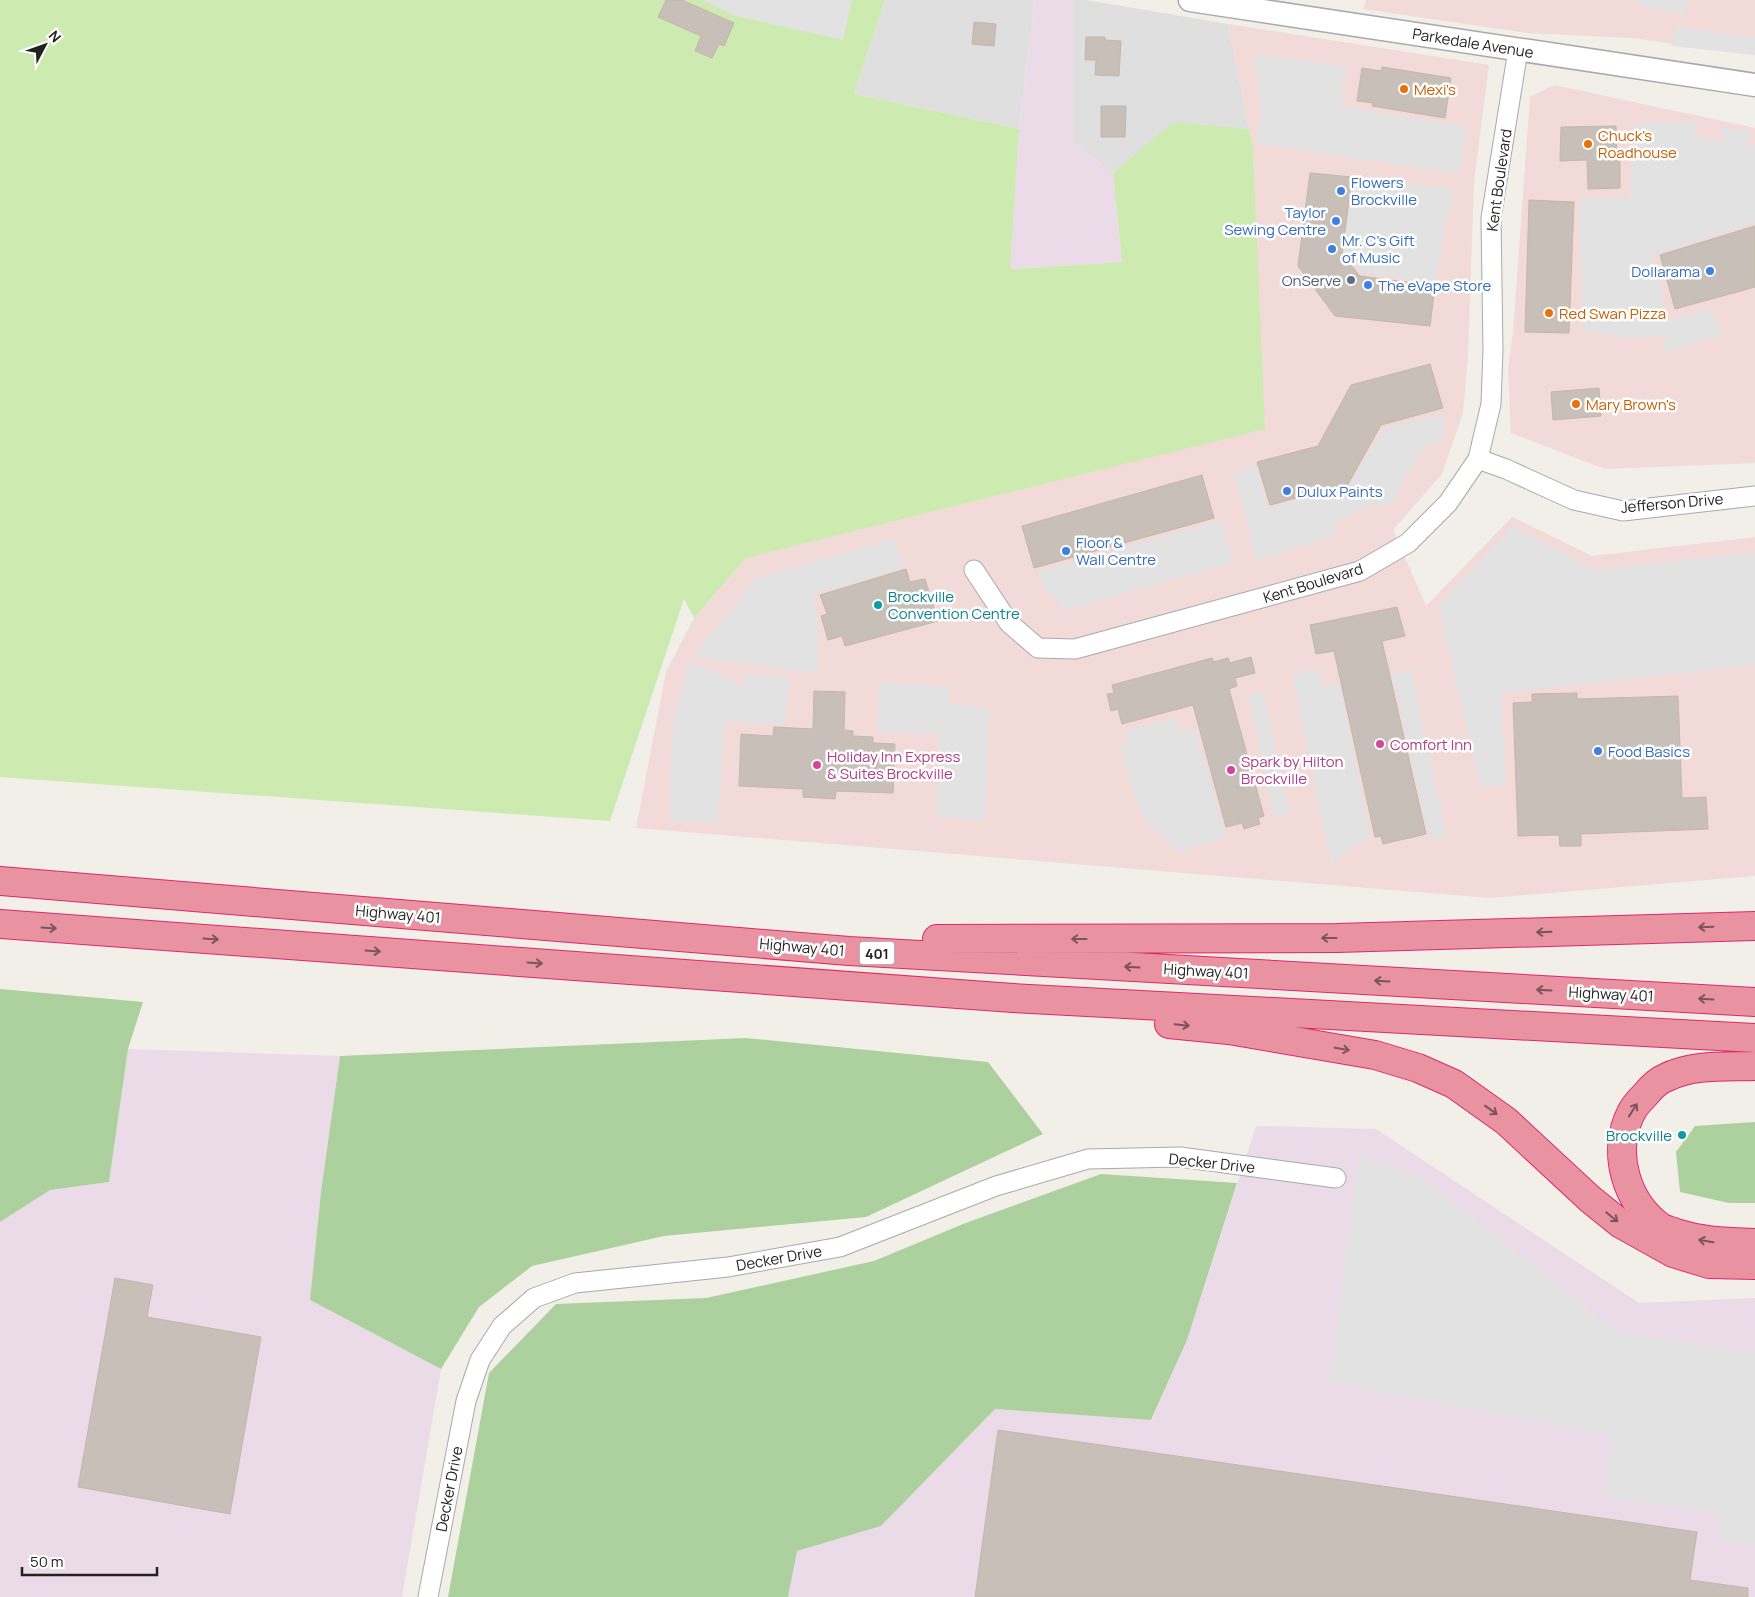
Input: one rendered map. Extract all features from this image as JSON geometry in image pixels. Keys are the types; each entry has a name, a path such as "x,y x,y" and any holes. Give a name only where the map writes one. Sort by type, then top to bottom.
{"highway":[{"name":"Highway 401","path":"0,881 849,951 1755,1002"},
{"name":"401","path":"0,924 1013,998 1755,1038"},
{"path":"849,951 921,939 1337,938 1755,926"},
{"path":"1013,998 1054,1012 1229,1030 1375,1055 1418,1068 1454,1084 1506,1121 1590,1199 1621,1224 1673,1253 1709,1264 1755,1265"},
{"path":"1755,1066 1706,1067 1663,1078 1649,1090 1631,1112 1625,1128 1622,1152 1623,1170 1628,1185 1639,1206 1663,1229 1708,1242 1755,1243"}],"street":[{"name":"Parkedale Avenue","path":"1190,0 1755,85"},
{"name":"Kent Boulevard","path":"974,570 1010,623 1038,648 1075,649 1360,571 1408,543 1448,503 1478,459 1491,404 1493,350 1491,218 1518,50"},
{"name":"Jefferson Drive","path":"1478,459 1506,469 1574,500 1623,511 1755,496"},
{"name":"Decker Drive","path":"428,1597 466,1401 480,1360 502,1326 534,1298 575,1283 728,1267 840,1247 996,1186 1088,1159 1180,1157 1336,1178"}],"shaded area":[{"path":"703,0 852,0 843,40 735,16"},
{"path":"885,0 1035,0 1019,129 854,94"},
{"path":"1035,0 1074,0 1074,143 1113,173 1122,262 1009,269 1019,129"},
{"path":"1074,0 1086,0 1228,24 1249,129 1173,123 1113,173 1074,143"},
{"path":"1366,0 1755,0 1755,55 1632,38 1527,33 1363,9"},
{"path":"1640,0 1688,0 1685,14 1639,6"},
{"path":"1228,24 1489,65 1474,182 1468,357 1463,413 1442,474 1393,530 1426,606 1512,517 1592,556 1755,537 1755,876 1490,898 636,828 666,672 694,618 746,558 1264,429 1253,149"},
{"path":"1675,26 1755,38 1755,55 1672,46"},
{"path":"1254,54 1346,67 1340,106 1466,127 1460,174 1256,143 1262,111"},
{"path":"1554,85 1755,128 1755,463 1605,469 1511,433 1508,369 1513,332 1530,97"},
{"path":"1698,122 1694,136 1723,141 1722,127 1750,131 1749,147 1755,146 1755,223 1652,255 1668,320 1712,309 1722,335 1664,352 1664,335 1635,338 1583,331 1579,198 1629,198 1636,123"},
{"path":"1367,178 1455,190 1445,224 1435,282 1360,272 1344,253 1352,189 1365,188"},
{"path":"1442,414 1444,439 1426,445 1388,507 1376,503 1335,522 1336,535 1257,560 1234,472 1256,466 1268,508 1349,486 1384,428"},
{"path":"1221,520 1234,562 1066,610 1041,584 1037,572"},
{"path":"1513,526 1595,570 1755,552 1755,665 1501,693 1506,785 1481,787 1438,606"},
{"path":"893,539 904,568 812,595 819,621 818,673 693,657 756,578"},
{"path":"689,662 730,678 743,688 745,674 789,677 785,725 724,722 718,823 669,821 673,721"},
{"path":"1319,668 1322,686 1339,683 1371,839 1358,843 1331,864 1292,675"},
{"path":"1411,670 1447,838 1430,841 1392,674"},
{"path":"880,682 949,687 949,703 989,709 985,821 937,817 938,734 877,732"},
{"path":"1263,692 1290,814 1274,816 1249,696"},
{"path":"1176,717 1180,731 1195,728 1226,837 1178,852 1142,817 1120,747 1129,745 1125,731"},
{"path":"128,1049 340,1056 321,1192 310,1300 441,1369 402,1597 0,1597 0,1222 50,1190 109,1182"},
{"path":"1256,1126 1376,1129 1639,1303 1755,1298 1755,1597 788,1597 796,1551 881,1526 995,1409 1152,1420 1187,1340"},
{"path":"1359,1153 1425,1180 1619,1333 1755,1352 1755,1545 1721,1541 1718,1513 1605,1496 1613,1436 1330,1382"}],"green space":[{"path":"0,0 885,0 854,94 1019,129 1010,269 1122,262 1113,173 1173,122 1249,129 1253,149 1265,429 746,558 694,618 684,599 610,821 0,777"},
{"path":"0,989 143,1002 128,1049 109,1182 50,1190 0,1222"},
{"path":"746,1038 988,1062 1043,1134 866,1217 664,1236 532,1266 479,1307 441,1369 310,1300 321,1192 340,1056"},
{"path":"1755,1122 1755,1203 1729,1203 1680,1192 1676,1152 1695,1126"},
{"path":"1101,1174 1237,1183 1187,1340 1151,1420 995,1409 881,1526 797,1551 788,1597 448,1597 489,1373 556,1304 706,1298 874,1261 963,1224"}],"building":[{"path":"666,0 682,0 734,23 724,46 719,44 712,58 695,51 701,36 658,17"},
{"path":"974,22 996,24 994,46 972,44"},
{"path":"1086,37 1105,37 1105,40 1121,41 1119,76 1095,75 1096,60 1085,60"},
{"name":"Mexi's","path":"1382,67 1451,78 1445,118 1372,106 1373,103 1357,101 1362,68 1381,71"},
{"path":"1101,106 1126,106 1125,137 1101,137"},
{"name":"Chuck's Roadhouse","path":"1616,126 1617,160 1620,161 1620,188 1588,189 1587,160 1560,161 1561,127"},
{"path":"1310,173 1352,177 1342,254 1360,276 1435,286 1430,326 1335,316 1298,266"},
{"path":"1529,200 1574,202 1569,333 1525,332"},
{"name":"Dollarama","path":"1755,226 1755,287 1675,309 1660,255"},
{"path":"1430,364 1443,408 1381,425 1348,484 1270,505 1257,462 1318,446 1351,385"},
{"name":"Mary Brown's","path":"1599,388 1601,416 1553,420 1551,392"},
{"path":"1202,475 1214,518 1034,568 1022,526"},
{"name":"Brockville Convention Centre","path":"906,569 910,582 925,579 938,621 845,646 842,636 828,640 821,616 827,614 820,595"},
{"name":"Comfort Inn","path":"1397,607 1405,636 1382,641 1426,834 1383,844 1381,836 1375,837 1334,651 1316,654 1310,625"},
{"name":"Spark by Hilton Brockville","path":"1251,657 1255,673 1235,678 1237,686 1229,689 1264,816 1258,818 1260,824 1244,829 1242,823 1226,827 1193,705 1122,724 1118,709 1111,711 1107,694 1114,693 1112,685 1212,658 1214,662 1228,658 1230,663"},
{"name":"Holiday Inn Express & Suites Brockville","path":"814,691 845,692 844,730 853,731 853,736 873,737 873,743 895,744 893,793 836,791 835,799 803,797 803,789 739,786 741,734 773,736 774,727 813,729"},
{"name":"Food Basics","path":"1577,693 1577,699 1678,696 1682,798 1706,797 1708,829 1581,834 1581,846 1560,846 1559,835 1518,836 1513,703 1532,702 1532,694"},
{"path":"115,1278 153,1285 147,1317 261,1337 230,1514 78,1487"},
{"path":"998,1430 1697,1532 1690,1580 1748,1588 1748,1597 975,1597"}],"place":[{"name":"Mexi's","path":"1404,89"},
{"name":"Chuck's Roadhouse","path":"1588,144"},
{"name":"Flowers Brockville","path":"1341,191"},
{"name":"Taylor Sewing Centre","path":"1336,221"},
{"name":"Mr. C's Gift of Music","path":"1332,249"},
{"name":"Dollarama","path":"1710,271"},
{"name":"OnServe","path":"1351,280"},
{"name":"The eVape Store","path":"1368,285"},
{"name":"Red Swan Pizza","path":"1549,313"},
{"name":"Mary Brown's","path":"1576,404"},
{"name":"Dulux Paints","path":"1287,491"},
{"name":"Floor & Wall Centre","path":"1066,551"},
{"name":"Brockville Convention Centre","path":"878,605"},
{"name":"Comfort Inn","path":"1380,744"},
{"name":"Food Basics","path":"1598,751"},
{"name":"Holiday Inn Express & Suites Brockville","path":"817,765"},
{"name":"Spark by Hilton Brockville","path":"1231,770"},
{"name":"Brockville","path":"1682,1135"}]}
